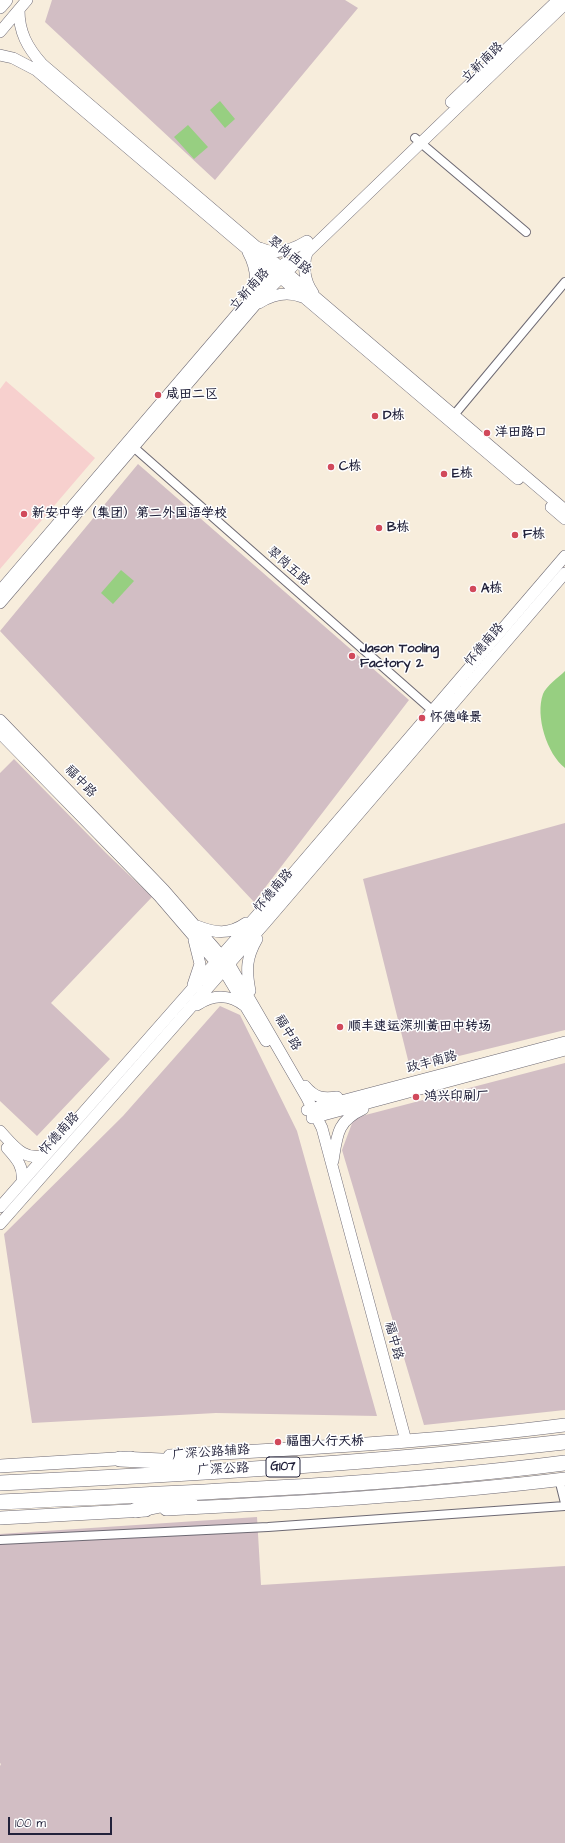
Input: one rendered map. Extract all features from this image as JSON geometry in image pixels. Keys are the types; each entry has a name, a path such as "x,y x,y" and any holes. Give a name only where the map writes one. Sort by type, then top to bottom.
{"highway":[{"name":"广深公路","path":"0,1483 268,1468 430,1456 565,1442"},
{"path":"120,1459 268,1468"},
{"name":"广深公路","path":"0,1502 241,1489 449,1475 565,1463"},
{"path":"136,1510 241,1489"}],"main road":[{"path":"0,7 6,0"},
{"path":"0,32 27,0"},
{"name":"立新南路","path":"0,591 130,444 252,302 280,272 562,3"},
{"name":"翠岗西路","path":"19,10 19,23 26,43 42,64 250,247"},
{"name":"翠岗西路","path":"0,55 19,60 36,70 454,415 565,510"},
{"path":"308,245 305,257 305,273 310,289 310,297 282,294 252,302 255,273 250,256 250,247 280,251 308,245"},
{"name":"翠岗西路","path":"310,297 565,520"},
{"name":"立新南路","path":"0,603 130,444"},
{"name":"怀德南路","path":"0,1224 185,1014 259,913 565,556"},
{"name":"怀德南路","path":"0,1207 184,999 265,923 563,575"},
{"name":"福中路","path":"0,720 164,890 194,930"},
{"name":"福中路","path":"0,733 194,930 223,963 293,1072 312,1114 332,1166 402,1442"},
{"path":"184,999 199,971 199,958 194,930 229,932 240,927 259,913"},
{"path":"185,1014 206,1000 219,996 249,1004 248,958 265,923"},
{"name":"福中路","path":"249,1004 312,1114 402,1442"},
{"name":"政丰南路","path":"312,1114 418,1081 565,1042"},
{"name":"政丰南路","path":"312,1114 389,1097 565,1050"},
{"path":"293,1072 312,1093 317,1097 324,1099 342,1097 402,1080 418,1081"},
{"path":"332,1166 339,1129 342,1123 350,1116 389,1097"},
{"path":"0,1131 25,1155 38,1158 46,1155"},
{"path":"0,1141 19,1162 23,1175 22,1182"},
{"name":"广深公路辅路","path":"0,1466 402,1442 504,1433 565,1425"},
{"path":"0,1518 267,1504 428,1493 562,1479"}],"street":[{"path":"417,140 526,232"},
{"path":"454,415 565,282"},
{"name":"翠岗五路","path":"130,444 433,711"},
{"path":"562,1479 565,1503"},
{"path":"0,1540 268,1527 565,1506"}],"shaded area":[{"path":"52,0 345,0 358,8 215,180 45,22"},
{"name":"新安中学（集团）第二外国语学校","path":"6,381 95,458 0,569 0,389"},
{"path":"138,464 409,700 254,902 0,631"},
{"path":"14,759 106,853 152,897 51,1003 110,1059 37,1136 0,1101 0,773"},
{"path":"565,823 565,1030 410,1068 363,879"},
{"path":"220,1006 240,1015 297,1131 377,1416 216,1413 32,1423 4,1234 123,1116"},
{"name":"鸿兴印刷厂","path":"565,1063 565,1410 424,1425 342,1150 354,1118"},
{"path":"257,1517 261,1585 565,1566 565,1843 0,1843 0,1534"}],"green space":[{"path":"220,101 235,119 225,128 210,110"},
{"path":"188,125 208,147 194,159 174,137"},
{"path":"121,570 134,581 113,604 101,593"},
{"path":"565,671 565,768 553,754 544,734 541,703 545,691"}],"place":[{"name":"咸田二区","path":"158,395"},
{"name":"D栋","path":"375,416"},
{"name":"洋田路口","path":"487,433"},
{"name":"C栋","path":"331,467"},
{"name":"E栋","path":"444,474"},
{"name":"新安中学（集团）第二外国语学校","path":"24,514"},
{"name":"B栋","path":"379,528"},
{"name":"F栋","path":"515,535"},
{"name":"A栋","path":"473,589"},
{"name":"Jason Tooling Factory 2","path":"352,656"},
{"name":"怀德峰景","path":"422,718"},
{"name":"顺丰速运深圳黄田中转场","path":"340,1027"},
{"name":"鸿兴印刷厂","path":"416,1097"},
{"name":"福围人行天桥","path":"278,1442"}]}
